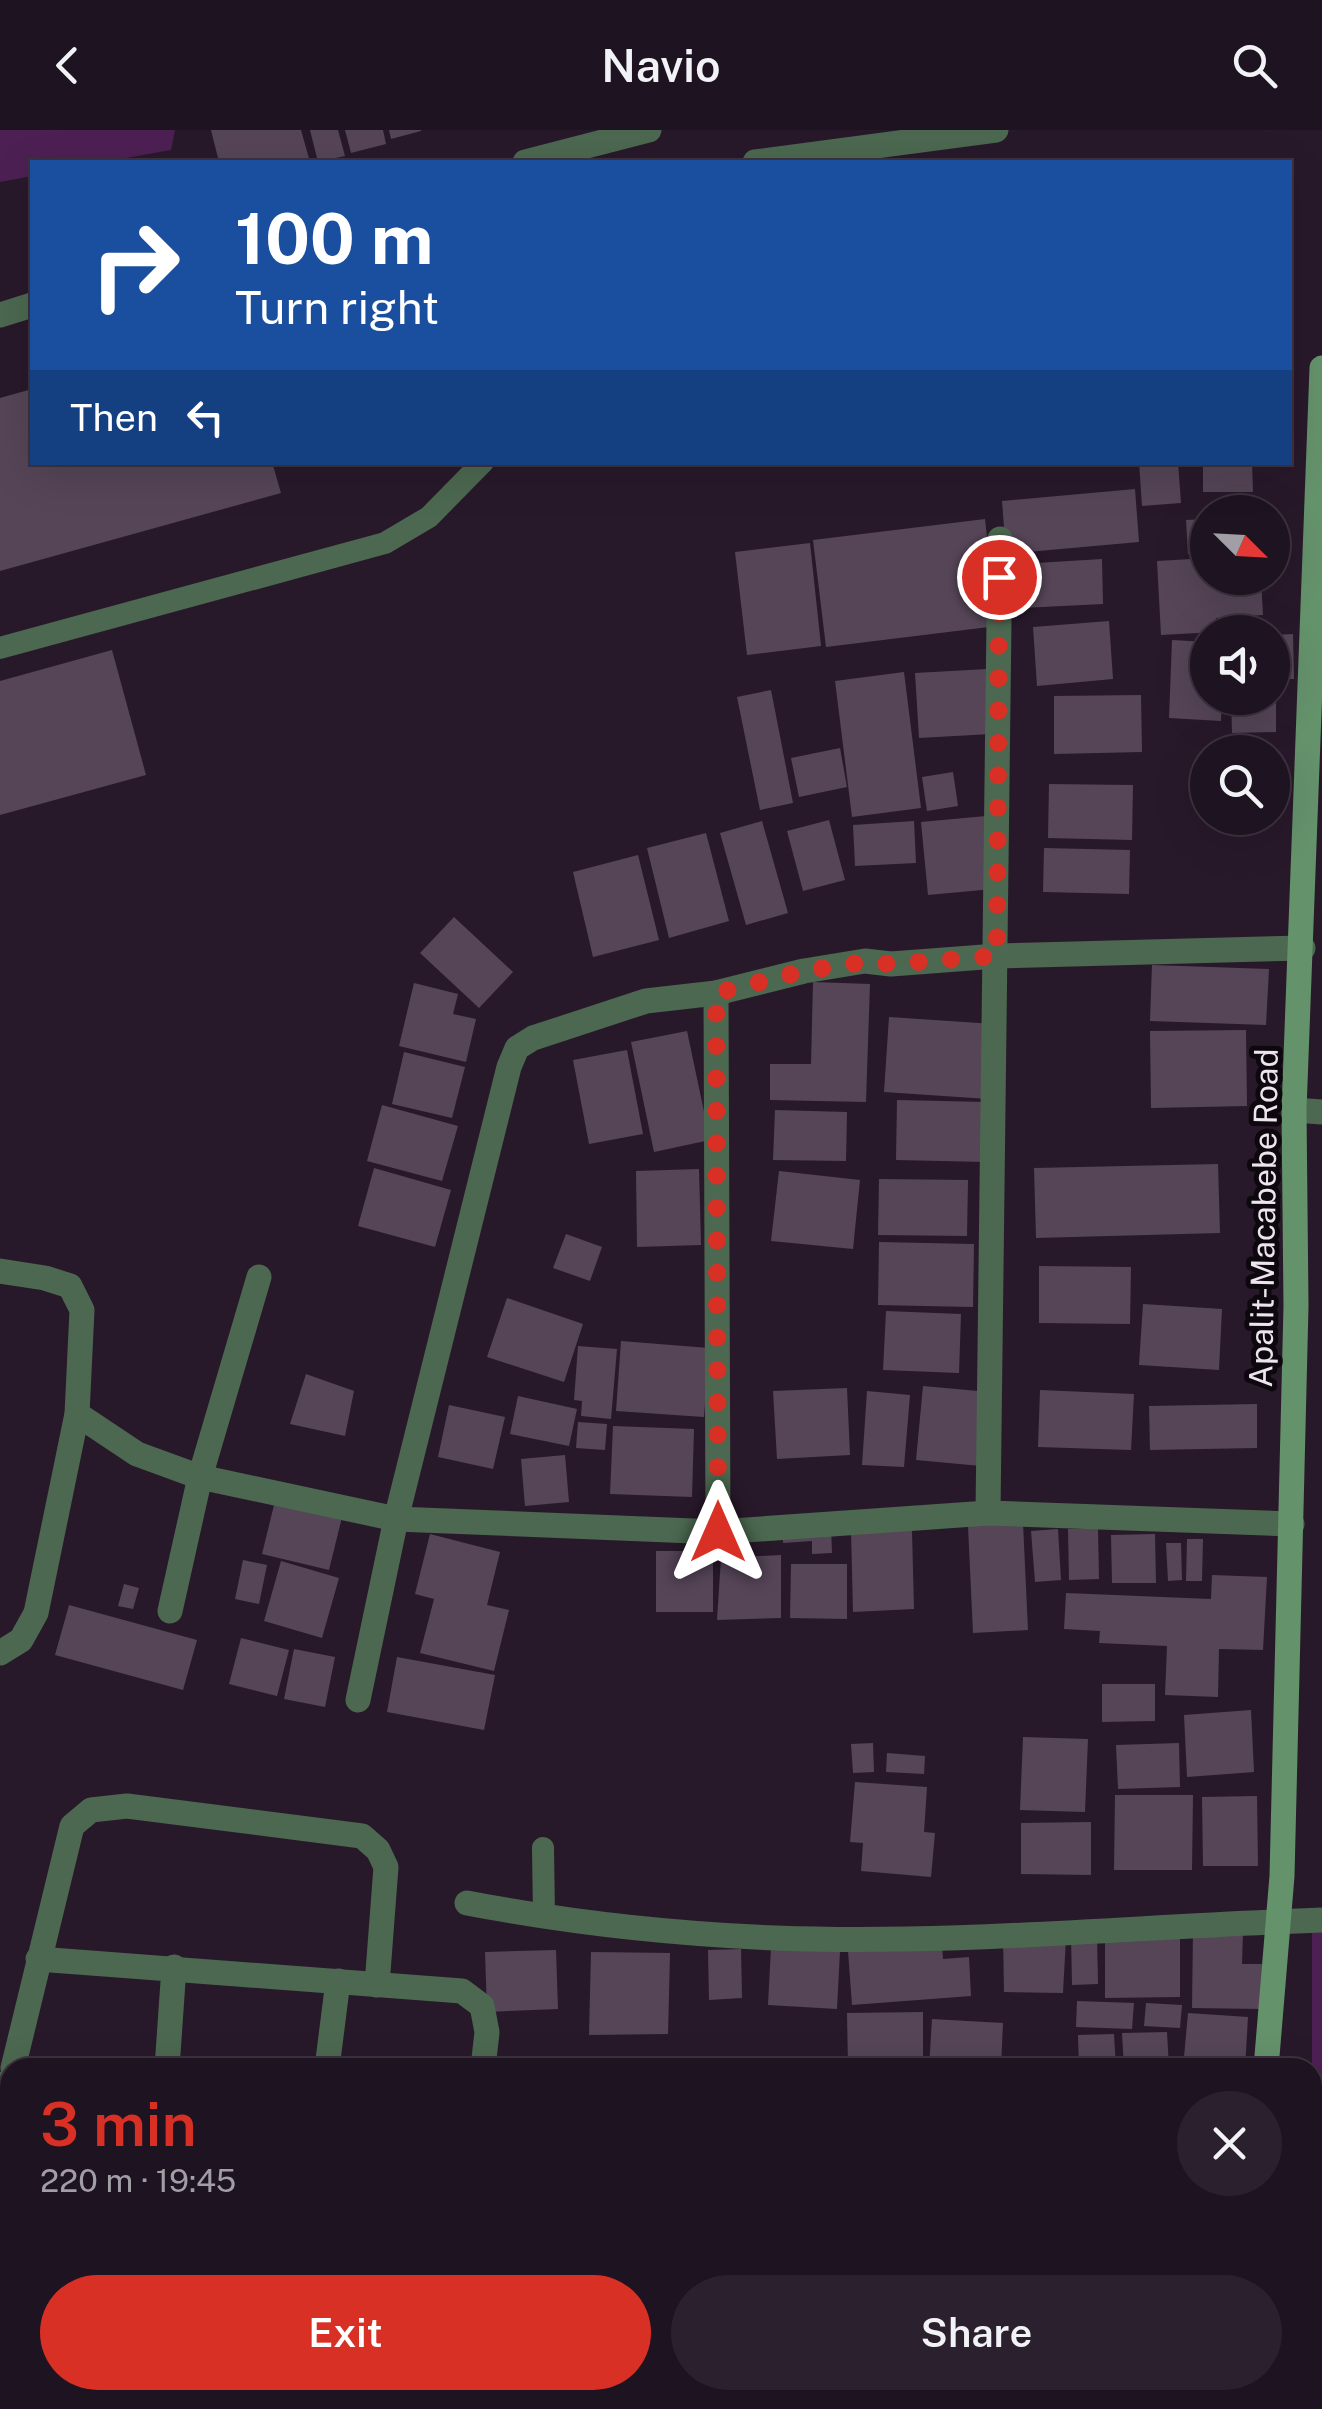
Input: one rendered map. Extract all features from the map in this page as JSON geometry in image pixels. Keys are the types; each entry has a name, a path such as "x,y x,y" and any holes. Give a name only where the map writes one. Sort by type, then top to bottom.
{"main road":[{"name":"Apalit-Macabebe Road","path":"1267,2058 1278,1921 1292,1524 1294,1110 1322,368"}],"street":[{"path":"533,160 649,130"},
{"path":"770,160 996,130"},
{"path":"0,315 30,306"},
{"path":"988,1513 1000,539"},
{"path":"358,1700 396,1519 517,1048 533,1038 646,1001 716,993 804,971 865,962 1303,948"},
{"path":"716,993 718,1532"},
{"path":"1294,1110 1322,1112"},
{"path":"0,1272 46,1278 70,1286 82,1310 77,1414 36,1613 21,1640 0,1653"},
{"path":"170,1611 200,1478 260,1278"},
{"path":"77,1414 138,1454 200,1478 396,1519 718,1532 988,1513 1292,1524"},
{"path":"15,2058 72,1826 91,1810 128,1806 362,1836 378,1850 386,1867 378,1985"},
{"path":"467,1903 544,1917 775,1938 934,1938 1322,1920"},
{"path":"38,1960 174,1967 462,1992 482,2006 487,2032 485,2058"},
{"path":"168,2058 174,1967"},
{"path":"328,2058 338,1981"}],"lane":[{"path":"0,648 385,543 429,517 480,465"},
{"path":"544,1848 544,1917"}],"shaded area":[{"path":"0,130 175,130 171,150 115,160 30,160 30,176 0,182"},
{"path":"1312,1928 1322,1928 1322,2058 1312,2058"}],"building":[{"path":"211,130 301,130 309,160 218,160"},
{"path":"310,130 338,130 345,156 318,160"},
{"path":"345,130 383,130 386,144 351,153"},
{"path":"389,130 421,130 421,131 391,139"},
{"path":"30,390 30,465 273,465 281,493 0,571 0,398"},
{"path":"1139,465 1178,465 1181,503 1142,506"},
{"path":"1203,465 1252,465 1253,492 1203,492"},
{"path":"1135,489 1139,542 1006,554 1002,501"},
{"path":"985,519 997,626 826,647 813,540"},
{"path":"1186,520 1190,520 1190,554 1188,554"},
{"path":"810,543 821,646 747,655 735,552"},
{"path":"1102,559 1103,604 1022,608 1020,564"},
{"path":"1190,559 1190,595 1262,595 1263,615 1190,615 1190,633 1161,635 1157,561"},
{"path":"1109,621 1113,679 1037,686 1033,627"},
{"path":"1293,634 1294,679 1290,679"},
{"path":"1172,640 1190,641 1190,715 1221,715 1221,721 1169,718"},
{"path":"112,650 146,775 0,815 0,681"},
{"path":"987,669 991,734 919,738 915,673"},
{"path":"904,672 921,808 852,817 835,681"},
{"path":"771,690 793,803 760,810 737,697"},
{"path":"1141,695 1142,752 1054,754 1054,696"},
{"path":"1231,715 1276,715 1276,732 1232,733"},
{"path":"840,748 847,787 799,797 791,758"},
{"path":"953,772 958,806 927,811 922,777"},
{"path":"1049,784 1133,785 1132,840 1048,838"},
{"path":"986,816 993,889 928,895 921,822"},
{"path":"829,820 845,880 803,891 787,831"},
{"path":"762,821 788,913 746,925 720,833"},
{"path":"914,821 916,863 855,866 853,825"},
{"path":"706,833 729,921 669,938 647,848"},
{"path":"1044,848 1130,850 1129,894 1043,892"},
{"path":"638,855 659,940 593,957 573,872"},
{"path":"454,917 513,972 479,1008 420,953"},
{"path":"1152,965 1269,969 1266,1025 1150,1021"},
{"path":"813,982 870,984 866,1102 770,1100 770,1064 811,1064"},
{"path":"414,983 458,994 453,1014 476,1019 466,1062 399,1046"},
{"path":"889,1017 994,1024 988,1099 884,1092"},
{"path":"1246,1030 1247,1106 1151,1108 1150,1031"},
{"path":"687,1031 710,1140 654,1152 631,1042"},
{"path":"627,1050 643,1134 589,1144 573,1060"},
{"path":"404,1052 465,1067 452,1118 392,1104"},
{"path":"897,1100 987,1102 986,1162 896,1160"},
{"path":"382,1105 458,1126 442,1181 367,1161"},
{"path":"775,1110 847,1112 846,1161 773,1160"},
{"path":"1218,1164 1220,1233 1036,1238 1034,1168"},
{"path":"374,1168 451,1190 435,1247 358,1226"},
{"path":"699,1169 701,1245 637,1247 636,1171"},
{"path":"779,1171 860,1180 853,1249 771,1241"},
{"path":"879,1179 968,1180 967,1236 878,1235"},
{"path":"566,1234 602,1247 590,1281 553,1268"},
{"path":"879,1242 974,1244 973,1307 878,1305"},
{"path":"1039,1266 1131,1267 1130,1324 1039,1323"},
{"path":"507,1298 583,1324 564,1382 487,1357"},
{"path":"1143,1304 1222,1309 1219,1370 1139,1365"},
{"path":"886,1311 961,1314 959,1373 883,1370"},
{"path":"621,1341 709,1348 704,1417 616,1411"},
{"path":"578,1346 617,1349 611,1419 581,1416 582,1401 574,1400"},
{"path":"306,1374 354,1391 345,1436 290,1424"},
{"path":"923,1386 989,1392 981,1466 916,1460"},
{"path":"847,1388 850,1455 777,1459 773,1391"},
{"path":"1040,1390 1134,1394 1131,1450 1038,1447"},
{"path":"867,1391 910,1395 904,1467 862,1465"},
{"path":"518,1396 577,1409 569,1446 510,1434"},
{"path":"1257,1404 1257,1448 1150,1450 1149,1406"},
{"path":"449,1405 505,1417 493,1469 438,1457"},
{"path":"578,1422 607,1424 605,1450 576,1448"},
{"path":"613,1426 694,1429 692,1497 610,1494"},
{"path":"565,1455 569,1502 525,1506 521,1459"},
{"path":"276,1497 343,1513 329,1570 262,1554"},
{"path":"1023,1523 1028,1630 973,1633 968,1526"},
{"path":"831,1526 832,1553 812,1554 812,1541 783,1543 783,1528"},
{"path":"1058,1529 1061,1580 1035,1582 1031,1531"},
{"path":"1068,1529 1098,1529 1099,1579 1069,1580"},
{"path":"851,1530 912,1531 914,1609 853,1612"},
{"path":"430,1534 500,1552 487,1605 509,1610 494,1671 420,1653 434,1599 415,1594"},
{"path":"1155,1534 1156,1583 1112,1583 1111,1535"},
{"path":"1187,1539 1203,1539 1202,1581 1186,1581"},
{"path":"1166,1543 1181,1543 1182,1580 1168,1581"},
{"path":"656,1551 713,1551 713,1612 656,1612"},
{"path":"781,1555 781,1618 717,1620 721,1558"},
{"path":"243,1560 267,1565 259,1604 235,1599"},
{"path":"281,1561 339,1578 322,1638 264,1621"},
{"path":"791,1564 847,1564 847,1619 790,1618"},
{"path":"1212,1575 1267,1577 1263,1650 1219,1649 1218,1697 1165,1695 1167,1646 1099,1643 1100,1631 1064,1629 1066,1593 1211,1599"},
{"path":"124,1584 139,1588 133,1609 118,1606"},
{"path":"69,1605 197,1640 183,1690 55,1655"},
{"path":"241,1638 289,1650 277,1696 229,1684"},
{"path":"294,1649 335,1657 325,1707 284,1699"},
{"path":"397,1657 495,1675 484,1730 387,1712"},
{"path":"1102,1684 1155,1684 1155,1721 1102,1722"},
{"path":"1251,1710 1254,1772 1187,1777 1184,1715"},
{"path":"1023,1737 1088,1739 1085,1812 1020,1810"},
{"path":"873,1743 874,1772 853,1773 851,1744"},
{"path":"1179,1743 1180,1787 1118,1789 1116,1745"},
{"path":"887,1753 925,1756 924,1774 886,1772"},
{"path":"855,1782 927,1787 924,1832 935,1833 931,1877 861,1871 863,1843 850,1842"},
{"path":"1115,1795 1193,1795 1192,1870 1114,1870"},
{"path":"1257,1796 1258,1866 1203,1866 1202,1797"},
{"path":"1091,1822 1091,1875 1021,1874 1021,1823"},
{"path":"1180,1931 1180,1997 1105,1998 1105,1932"},
{"path":"1193,1931 1243,1932 1242,1964 1262,1964 1261,2009 1192,2008"},
{"path":"1097,1934 1098,1984 1072,1985 1071,1935"},
{"path":"1003,1937 1066,1938 1063,1993 1004,1992"},
{"path":"942,1944 943,1959 969,1957 971,1996 852,2005 848,1951"},
{"path":"771,1948 840,1951 837,2009 768,2005"},
{"path":"741,1949 742,1998 709,2000 708,1950"},
{"path":"556,1950 558,2009 487,2012 485,1952"},
{"path":"591,1952 670,1953 668,2034 589,2035"},
{"path":"1077,2001 1134,2003 1132,2029 1076,2027"},
{"path":"1146,2003 1182,2005 1180,2028 1144,2026"},
{"path":"923,2012 923,2058 848,2058 847,2013"},
{"path":"1188,2013 1248,2017 1246,2058 1184,2058"},
{"path":"932,2019 1003,2023 1001,2058 930,2058"},
{"path":"1167,2032 1168,2058 1123,2058 1122,2033"},
{"path":"1114,2034 1115,2058 1079,2058 1078,2035"}],"route":[{"path":"718,1532 716,993 804,971 865,962 891,964 997,956 999,577"}]}
